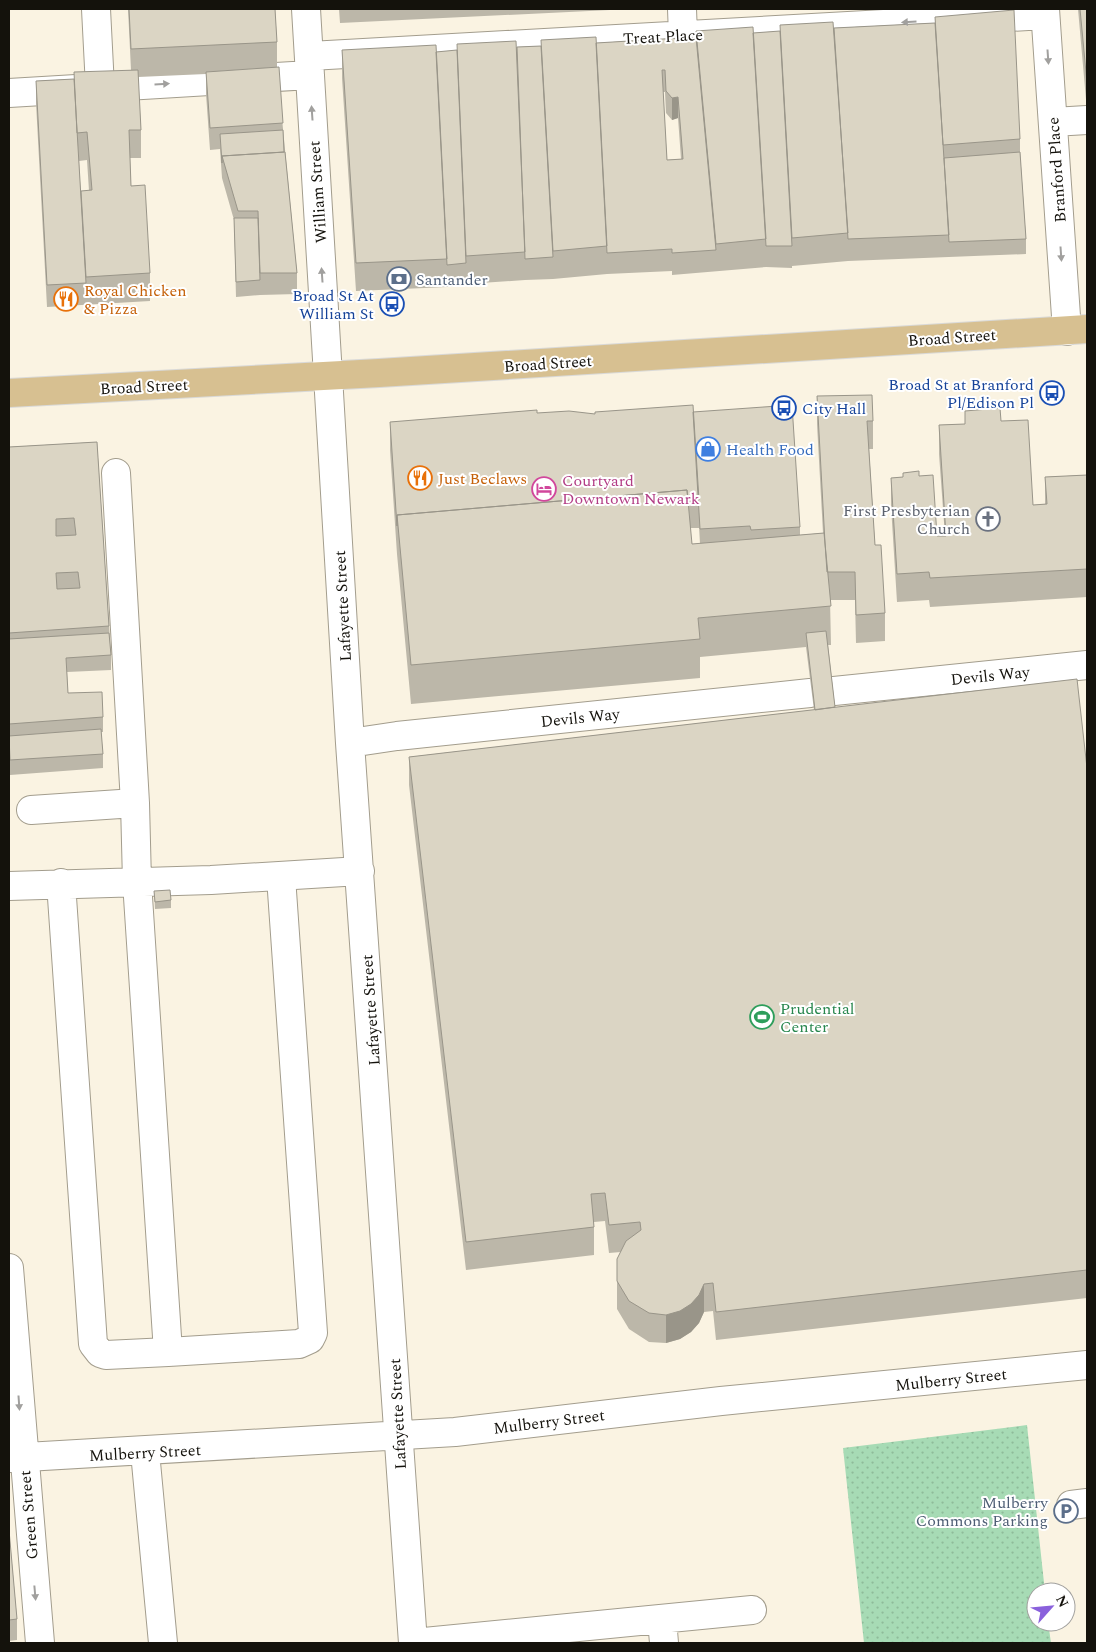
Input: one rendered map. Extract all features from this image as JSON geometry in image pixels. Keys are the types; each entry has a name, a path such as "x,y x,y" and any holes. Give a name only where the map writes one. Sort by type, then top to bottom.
{"main road":[{"name":"Broad Street","path":"9,392 328,376 1077,330"}],"street":[{"path":"96,9 100,87"},
{"name":"William Street","path":"306,9 328,376"},
{"name":"Treat Place","path":"9,93 100,87 310,66 683,22 1045,12"},
{"name":"Branford Place","path":"1045,12 1052,122 1077,330"},
{"path":"1052,122 1087,120"},
{"name":"Lafayette Street","path":"328,376 350,742 400,1436 401,1489 414,1643"},
{"path":"116,473 135,803 137,882 168,1352"},
{"name":"Devils Way","path":"350,742 1087,665"},
{"path":"31,810 135,803"},
{"path":"9,886 281,876 360,870"},
{"path":"61,883 93,1344 100,1353 106,1355 299,1344 310,1339 313,1333 281,876"},
{"name":"Green Street","path":"9,1268 16,1458 40,1643"},
{"name":"Mulberry Street","path":"16,1458 145,1452 455,1432 721,1401 1087,1366"},
{"path":"145,1452 163,1643"},
{"path":"414,1643 663,1631 752,1610"}],"green space":[{"path":"1027,1425 1044,1582 1026,1582 1026,1632 1049,1632 1051,1643 864,1643 843,1448"}],"building":[{"path":"129,9 275,9 277,42 131,49"},
{"path":"1080,9 1087,9 1087,83"},
{"path":"1014,10 1020,139 943,145 935,17"},
{"path":"833,22 848,233 792,238 780,25"},
{"path":"935,23 949,235 848,239 834,28"},
{"path":"753,27 766,239 716,244 696,31"},
{"path":"780,31 792,246 766,246 753,33"},
{"path":"596,37 607,246 553,251 541,40"},
{"path":"696,37 716,250 672,253 672,249 607,253 596,43","holes":["662,70 665,70 666,91 672,98 678,97 683,159 667,160"]},
{"path":"516,41 525,252 466,256 457,44"},
{"path":"436,45 447,259 356,263 342,50"},
{"path":"541,46 553,257 525,259 517,47"},
{"path":"457,50 466,263 447,265 436,52"},
{"path":"279,67 283,123 210,128 206,72"},
{"path":"138,70 141,130 129,130 131,186 145,185 150,273 86,277 81,191 92,190 87,132 77,133 74,72"},
{"path":"74,79 86,283 47,285 36,81"},
{"path":"283,130 284,152 222,156 222,163 220,134"},
{"path":"285,152 297,273 260,273 258,211 238,211 222,156"},
{"path":"1020,152 1026,239 949,242 944,158"},
{"path":"234,218 258,218 260,280 236,282"},
{"path":"872,395 873,421 867,421 875,545 881,545 885,613 856,615 855,572 827,572 817,396"},
{"name":"Courtyard Downtown Newark","path":"693,405 699,500 688,501 687,490 397,515 397,526 390,422 537,410 537,413 569,411 595,414 595,412"},
{"path":"792,405 800,527 751,530 750,526 700,529 693,412"},
{"name":"First Presbyterian Church","path":"1000,408 1001,421 1028,420 1033,505 1047,504 1045,477 1087,475 1087,569 930,578 929,572 897,574 891,478 903,477 903,473 919,471 919,476 933,475 937,536 946,536 939,425 965,424 965,411"},
{"path":"97,442 109,626 9,633 9,447","holes":["74,518 76,535 56,536 56,519","78,572 80,588 57,589 56,573"]},
{"path":"687,490 692,544 824,533 831,606 698,618 700,639 411,665 397,515"},
{"path":"826,631 835,707 815,710 806,633"},
{"path":"109,633 111,655 66,658 68,693 102,692 103,717 9,724 9,639"},
{"name":"Prudential Center","path":"1077,679 1087,768 1087,1270 716,1312 713,1283 704,1284 699,1295 691,1304 680,1311 666,1315 649,1313 629,1301 617,1281 617,1259 626,1241 641,1230 640,1222 609,1225 605,1193 591,1194 594,1227 466,1242 409,757"},
{"path":"101,729 103,754 10,760 9,736"},
{"path":"170,890 171,900 155,902 154,891"},
{"path":"9,1530 17,1619 9,1620"}],"place":[{"name":"Santander","path":"399,279"},
{"name":"Royal Chicken & Pizza","path":"66,299"},
{"name":"Broad St At William St","path":"392,304"},
{"name":"Broad St at Branford Pl/Edison Pl","path":"1052,393"},
{"name":"City Hall","path":"784,408"},
{"name":"Health Food","path":"708,449"},
{"name":"Just Beclaws","path":"420,478"},
{"name":"Courtyard Downtown Newark","path":"544,489"},
{"name":"First Presbyterian Church","path":"988,519"},
{"name":"Prudential Center","path":"762,1017"},
{"name":"Mulberry Commons Parking","path":"1066,1511"}]}
